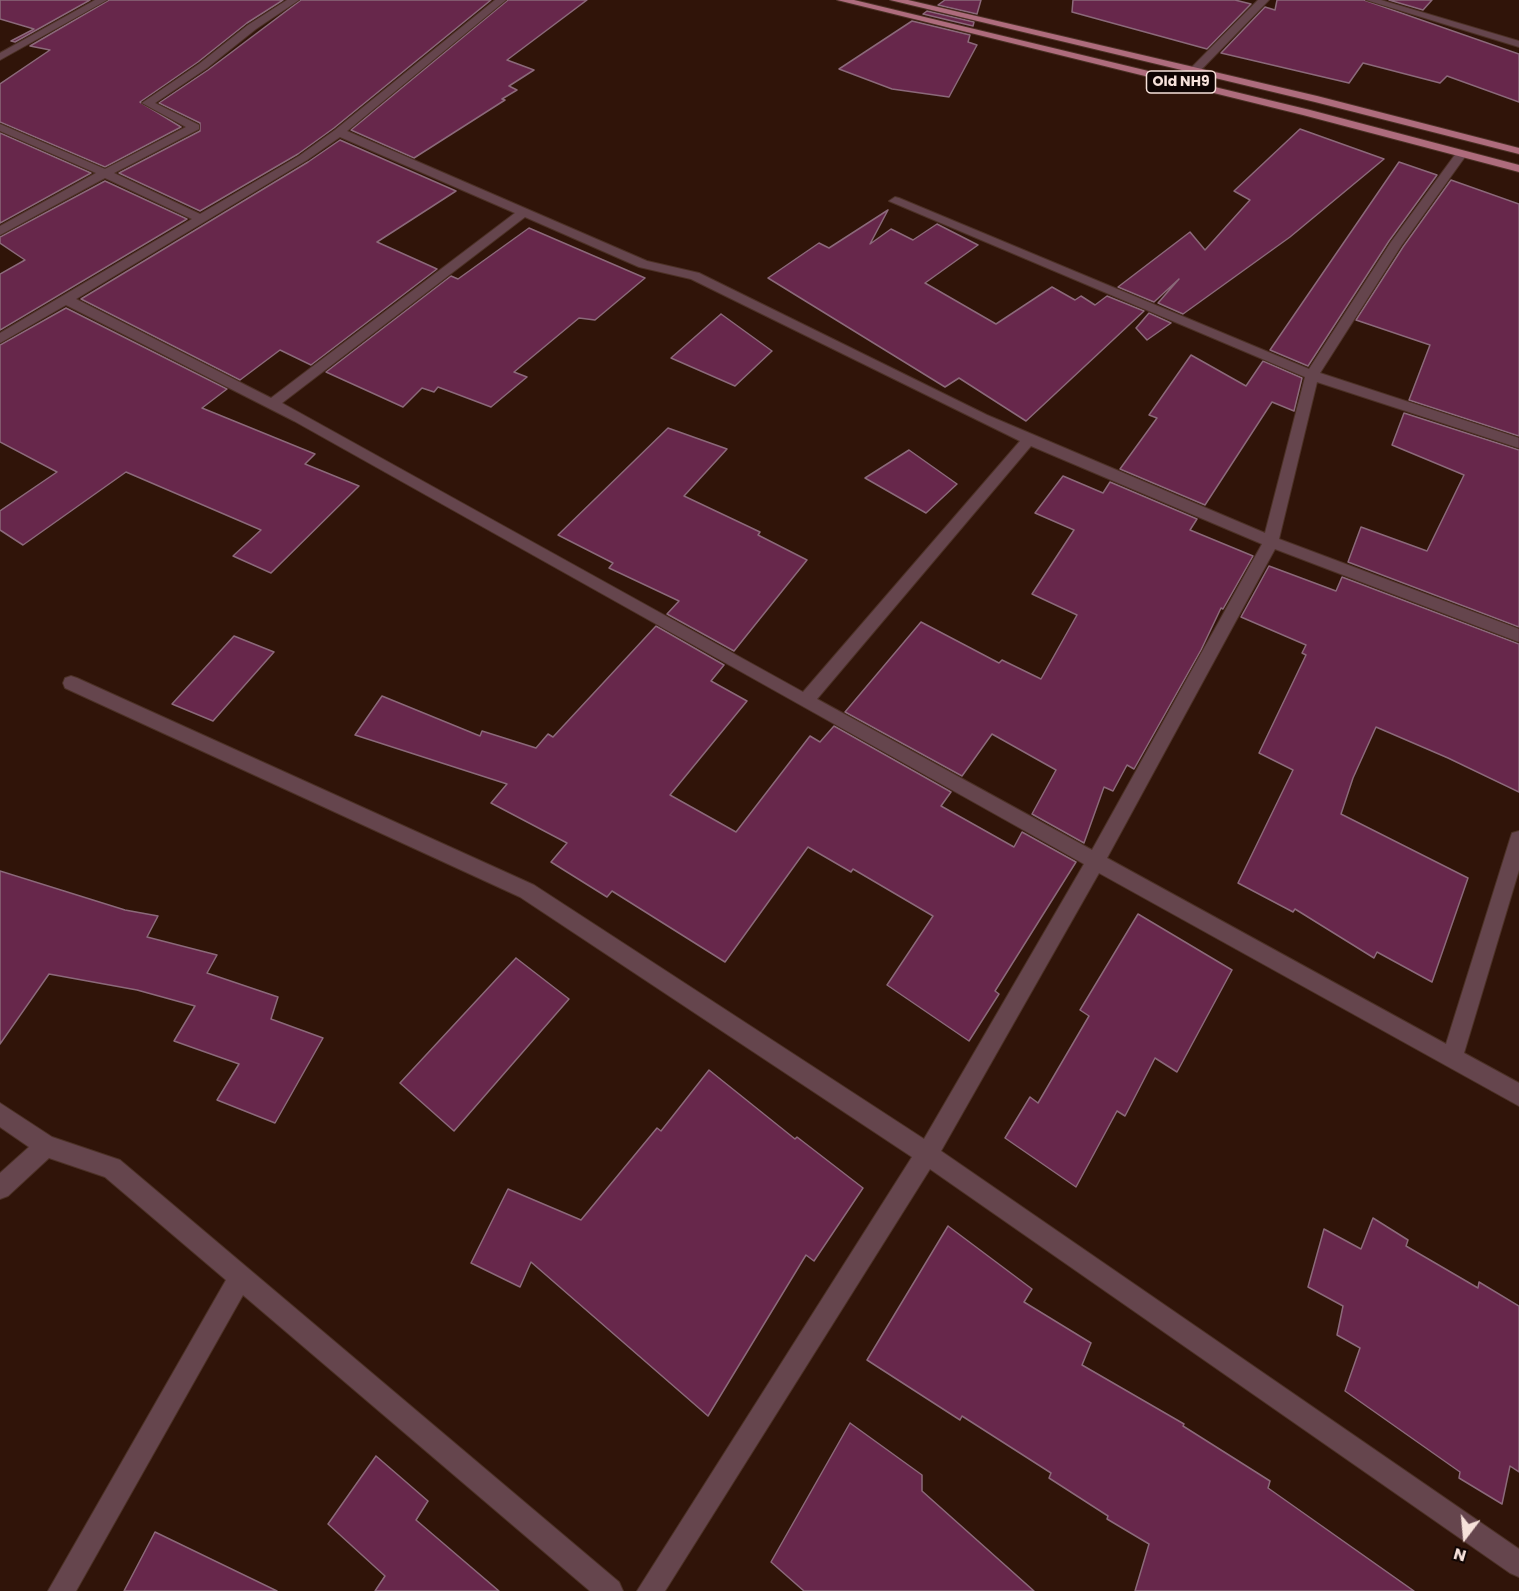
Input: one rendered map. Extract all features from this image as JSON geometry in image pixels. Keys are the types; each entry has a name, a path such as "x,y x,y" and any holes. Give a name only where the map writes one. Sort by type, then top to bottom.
{"main road":[{"name":"Old NH9","path":"842,0 1306,112 1519,169"},
{"name":"Old NH9","path":"895,0 1193,72 1317,99 1519,151"}],"street":[{"path":"0,57 102,0"},
{"path":"0,231 195,127 147,103 203,66 252,27 294,0"},
{"path":"0,339 303,158 339,132 501,0"},
{"path":"1193,72 1264,0"},
{"path":"1371,0 1519,44"},
{"path":"0,127 105,173 201,219"},
{"path":"339,132 643,264 694,276 1029,439 1271,542 1519,636"},
{"path":"650,1591 927,1154 1096,861 1271,542 1312,375 1395,245 1461,154"},
{"path":"896,201 1312,375 1519,442"},
{"path":"272,404 524,212"},
{"path":"67,300 272,404 1519,1095"},
{"path":"805,701 1029,439"},
{"path":"71,683 527,891 927,1154 1519,1564"},
{"path":"1452,1059 1519,839"},
{"path":"0,1114 46,1146 112,1168 610,1591"},
{"path":"0,1188 46,1146"},
{"path":"61,1591 240,1278"}],"building":[{"path":"0,0 90,0 15,42 11,41 34,29 0,19"},
{"path":"109,0 283,0 247,23 198,62 140,102 181,127 105,167 0,122 0,84 50,50 30,46"},
{"path":"301,0 491,0 334,128 298,154 200,211 119,173 200,131 200,123 159,103 208,70"},
{"path":"508,0 587,0 507,60 534,70 509,86 517,90 414,158 351,130"},
{"path":"945,0 981,0 977,14 938,5"},
{"path":"1073,0 1235,0 1251,4 1207,49 1072,12"},
{"path":"1277,0 1364,0 1519,54 1519,102 1447,76 1440,83 1363,63 1349,83 1221,53 1265,7 1275,10"},
{"path":"1389,0 1432,0 1423,10"},
{"path":"927,11 974,22 973,26 923,14"},
{"path":"912,21 970,35 968,42 977,45 949,97 892,89 839,69"},
{"path":"1300,129 1384,159 1290,237 1183,314 1158,303 1179,279 1154,302 1118,287 1190,232 1205,250 1250,200 1234,191"},
{"path":"0,133 91,173 0,223"},
{"path":"340,140 456,191 377,242 437,269 311,365 280,350 240,380 81,299 308,162"},
{"path":"1399,162 1437,175 1389,241 1308,366 1270,350"},
{"path":"1451,180 1519,204 1519,436 1409,400 1430,345 1356,320 1403,247"},
{"path":"105,181 187,219 0,330 0,274 25,260 0,243 0,237"},
{"path":"888,210 870,244 891,229 913,240 937,224 978,245 925,283 996,324 1052,287 1075,300 1081,296 1095,305 1107,296 1144,311 1026,421 959,378 945,387 768,278 819,243 829,248"},
{"path":"529,228 645,278 595,320 579,318 514,372 527,377 491,407 438,387 434,392 422,388 403,407 326,372 451,276 458,279"},
{"path":"66,308 227,389 202,408 315,454 305,464 359,486 271,573 233,556 261,530 126,472 23,545 0,530 0,511 57,472 0,442 0,345"},
{"path":"1149,313 1171,323 1147,340 1136,328"},
{"path":"721,314 772,351 735,386 671,358"},
{"path":"1191,355 1246,386 1263,361 1302,378 1294,411 1272,402 1205,505 1120,469 1157,418 1149,415"},
{"path":"1404,413 1519,450 1519,627 1348,562 1361,527 1427,551 1464,475 1392,445"},
{"path":"668,428 727,449 684,496 760,532 758,535 807,560 734,651 667,614 679,601 609,568 613,563 558,535"},
{"path":"909,450 957,484 926,513 865,478"},
{"path":"1063,476 1103,493 1110,482 1197,519 1190,530 1253,556 1223,609 1221,608 1201,650 1134,769 1127,765 1113,791 1104,787 1084,843 1032,814 1056,770 992,734 962,776 845,712 921,622 999,663 1002,660 1041,679 1077,615 1032,594 1074,530 1035,513"},
{"path":"1269,566 1336,591 1342,577 1519,644 1519,792 1376,727 1353,778 1341,814 1468,878 1432,982 1377,952 1374,958 1295,909 1293,912 1238,883 1293,770 1259,753 1306,655 1302,653 1306,645 1241,617"},
{"path":"656,626 724,665 711,681 747,701 670,795 736,832 810,736 820,742 834,726 951,792 941,806 1014,847 1022,832 1076,862 995,991 999,994 969,1041 887,985 933,916 853,869 851,872 808,847 725,962 612,891 607,897 551,862 567,843 491,803 507,784 355,735 382,696 480,736 482,731 536,748 548,734 553,737"},
{"path":"234,636 274,652 213,721 172,704"},
{"path":"0,871 125,910 158,916 147,937 217,955 207,973 278,997 271,1019 323,1038 275,1123 217,1100 239,1064 174,1041 195,1006 137,990 49,974 0,1044"},
{"path":"1138,914 1232,970 1177,1072 1155,1058 1125,1116 1117,1111 1076,1187 1005,1138 1030,1097 1038,1103 1089,1016 1080,1010"},
{"path":"516,958 569,999 454,1131 400,1083"},
{"path":"709,1070 795,1139 797,1137 863,1188 814,1261 806,1255 708,1416 531,1262 520,1287 471,1263 508,1189 581,1220 657,1128 661,1131"},
{"path":"1373,1218 1408,1240 1406,1246 1478,1288 1479,1282 1519,1306 1519,1472 1510,1466 1502,1504 1459,1478 1460,1472 1345,1391 1360,1348 1337,1335 1343,1306 1308,1287 1324,1229 1361,1249"},
{"path":"948,1226 1032,1289 1024,1302 1091,1343 1082,1365 1184,1424 1183,1426 1270,1481 1268,1488 1414,1591 1135,1591 1149,1544 1107,1519 1108,1516 1049,1478 1051,1473 962,1416 960,1420 867,1360"},
{"path":"850,1423 922,1475 922,1491 1034,1591 804,1591 771,1562"},
{"path":"376,1456 428,1501 416,1520 499,1591 375,1591 385,1576 328,1524"},
{"path":"155,1532 277,1591 124,1591"}]}
